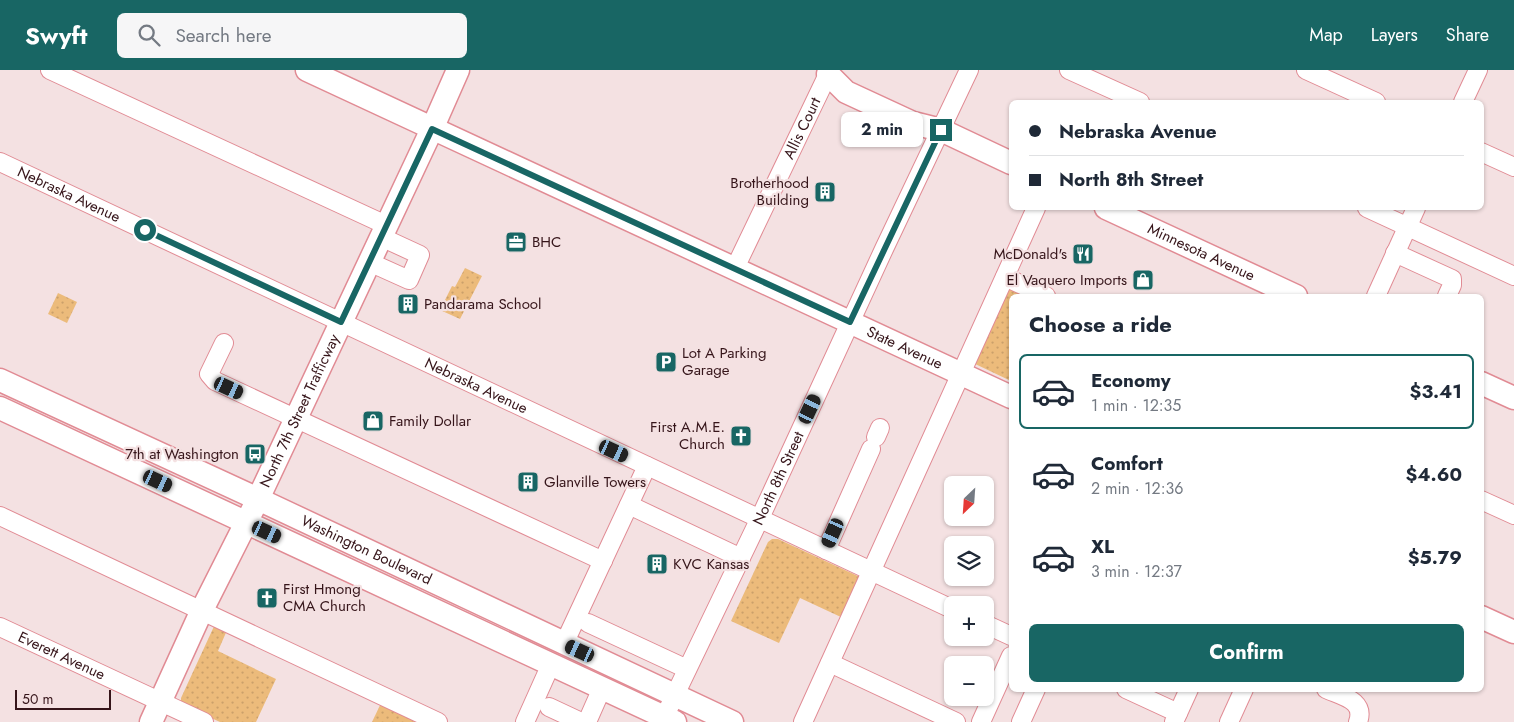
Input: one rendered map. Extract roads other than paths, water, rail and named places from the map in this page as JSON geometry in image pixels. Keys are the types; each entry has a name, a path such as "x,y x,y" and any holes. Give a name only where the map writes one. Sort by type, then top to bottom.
{"main road":[{"name":"State Avenue","path":"307,70 1009,396"},
{"name":"North 7th Street Trafficway","path":"151,722 202,610 258,499 458,70"},
{"path":"825,71 846,92 913,123 941,130 1009,162"},
{"name":"Minnesota Avenue","path":"1110,210 1292,294"},
{"name":"Washington Boulevard","path":"0,380 732,722"},
{"path":"1484,383 1514,398"},
{"name":"Washington Boulevard","path":"0,408 552,664 667,720"},
{"path":"1484,618 1514,632"}],"street":[{"path":"50,70 384,231 420,255 409,280 369,262"},
{"name":"North 8th Street","path":"667,720 675,695 687,669 760,518 969,70"},
{"path":"1069,70 1136,100"},
{"path":"1306,70 1372,100"},
{"path":"1464,100 1478,70"},
{"name":"Allis Court","path":"735,268 825,71"},
{"path":"1484,153 1514,167"},
{"name":"Nebraska Avenue","path":"0,162 944,604"},
{"path":"804,722 1035,210"},
{"path":"1371,210 1514,276"},
{"path":"1377,294 1415,210"},
{"path":"1395,253 1452,279 1452,285 1448,294"},
{"path":"1005,277 1042,294"},
{"path":"224,343 209,374 214,381 603,561"},
{"path":"826,550 876,438"},
{"path":"564,644 647,466"},
{"path":"1484,501 1514,515"},
{"path":"629,506 741,558"},
{"path":"0,516 438,722"},
{"path":"588,623 687,669"},
{"name":"Everett Avenue","path":"0,627 204,722"},
{"path":"994,628 1009,635"},
{"path":"981,722 1009,660"},
{"path":"830,663 956,722"},
{"path":"525,722 552,664"},
{"path":"548,707 590,721 602,688"},
{"path":"1020,722 1035,692"},
{"path":"1131,692 1177,719 1188,692"},
{"path":"1229,722 1243,692"},
{"path":"1332,692 1354,702 1359,707 1358,722"}],"place":[{"name":"Brotherhood Building","path":"825,192"},
{"name":"BHC","path":"516,242"},
{"name":"McDonald's","path":"1083,254"},
{"name":"El Vaquero Imports","path":"1143,280"},
{"name":"Pandarama School","path":"408,304"},
{"name":"Lot A Parking Garage","path":"666,362"},
{"name":"Family Dollar","path":"373,421"},
{"name":"First A.M.E. Church","path":"741,436"},
{"name":"7th at Washington","path":"255,454"},
{"name":"Glanville Towers","path":"528,482"},
{"name":"KVC Kansas","path":"657,564"},
{"name":"First Hmong CMA Church","path":"267,598"}]}
